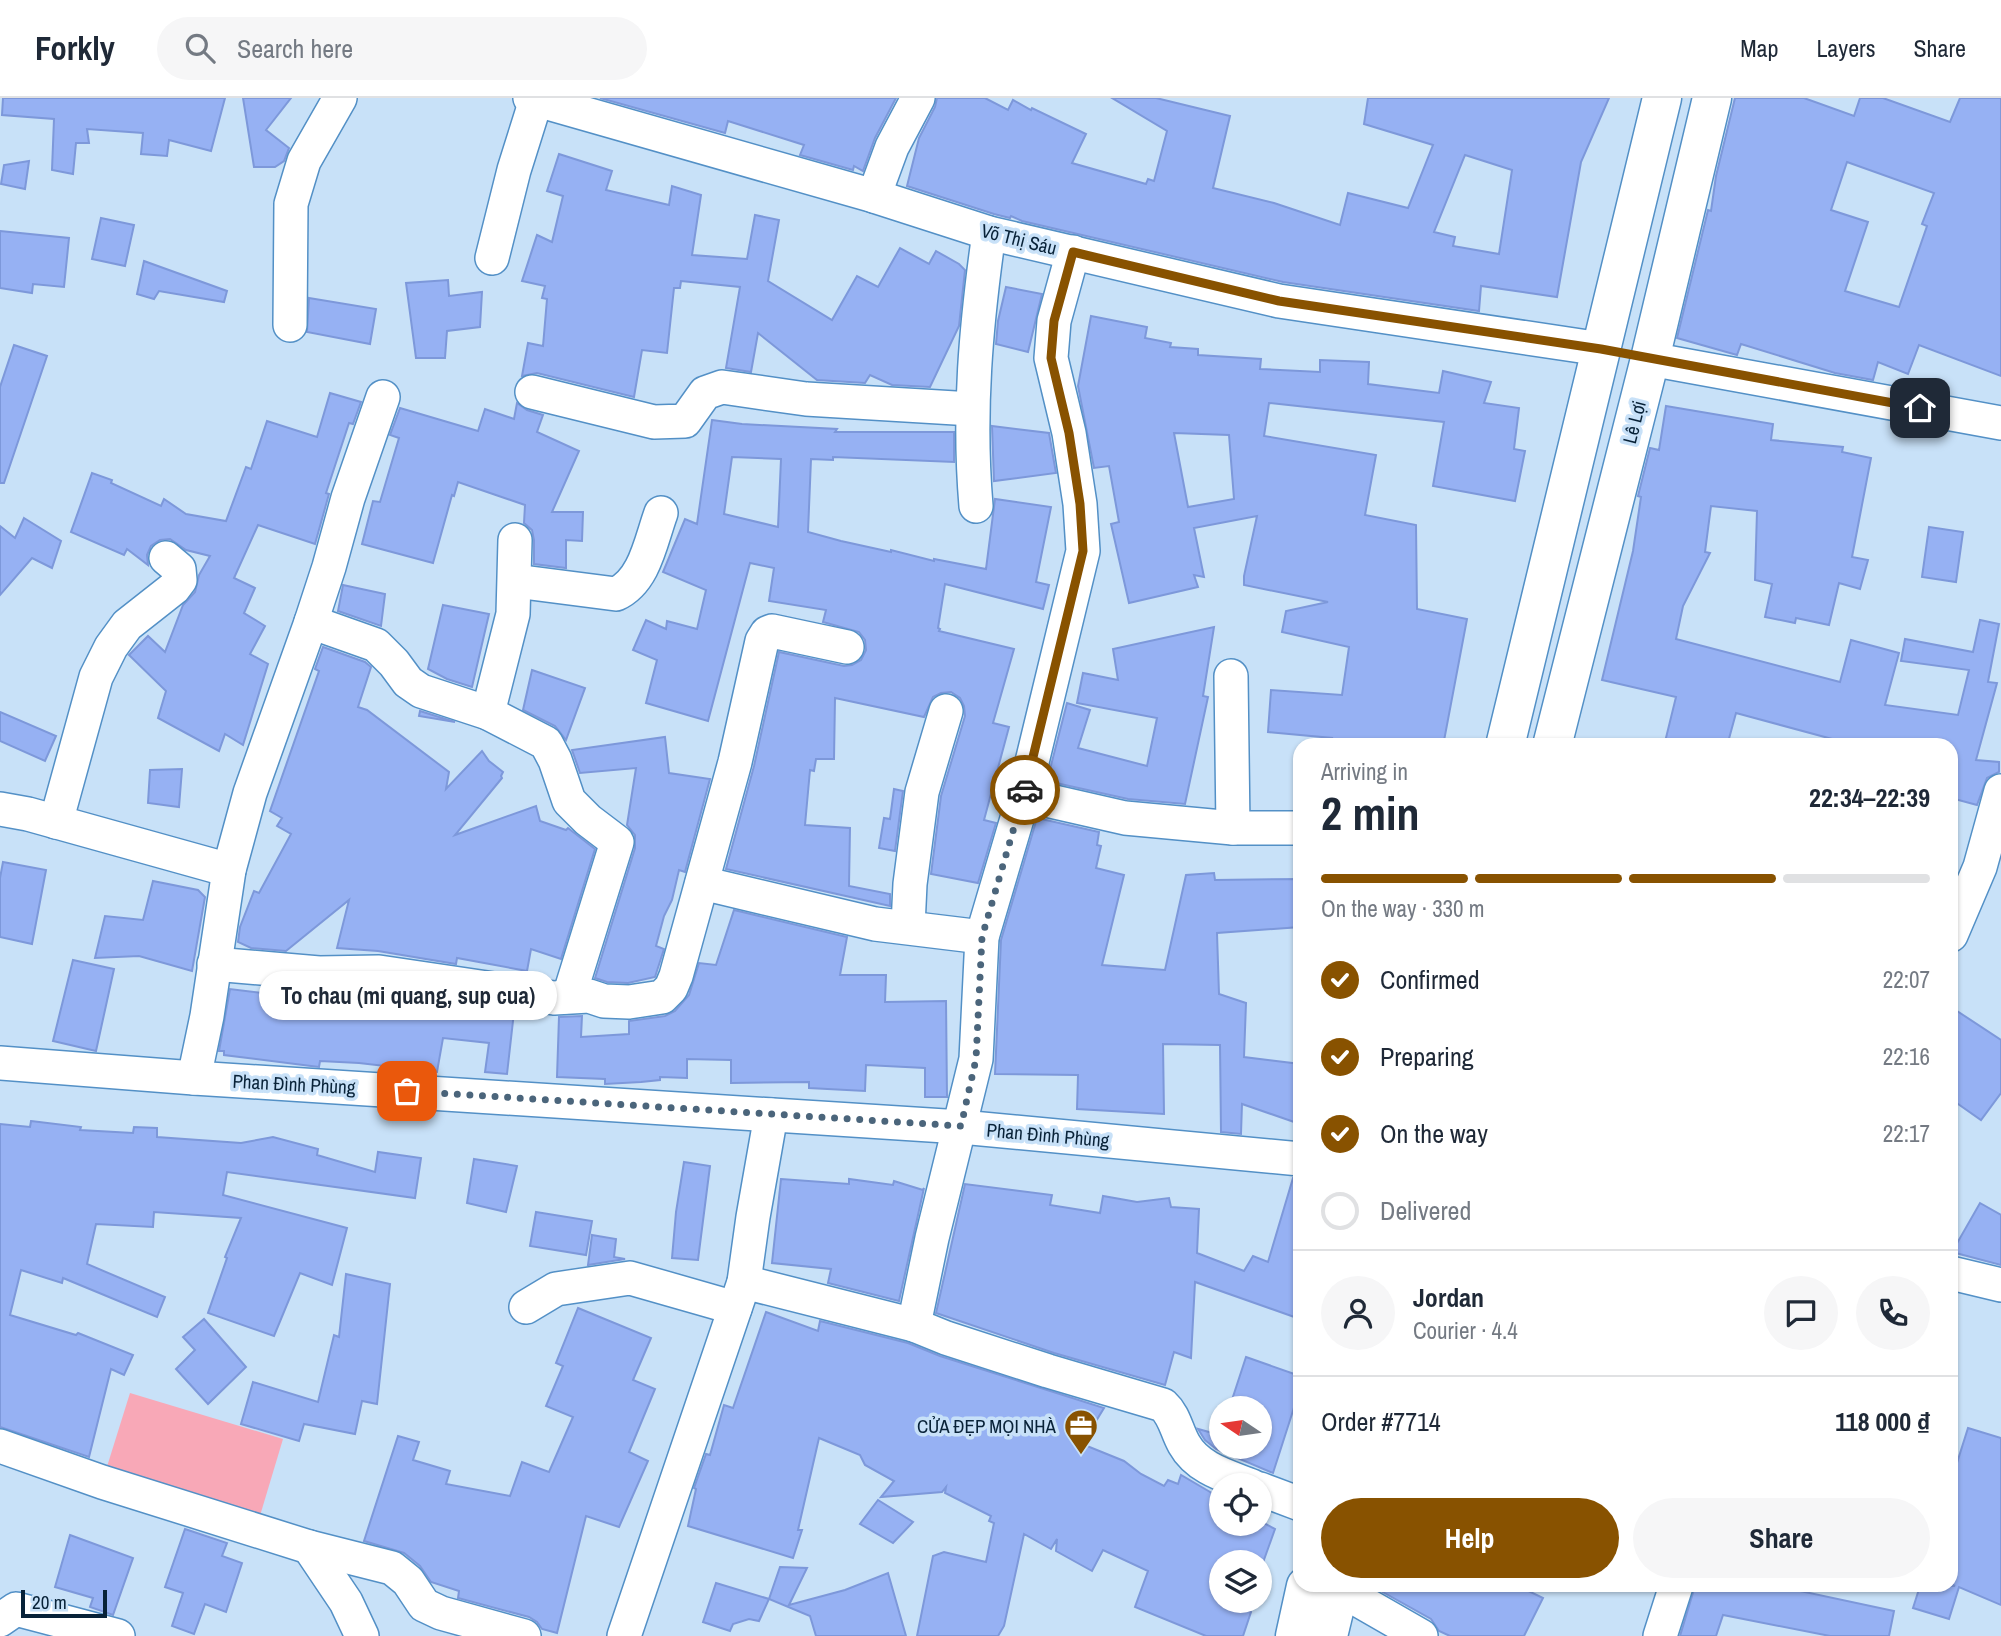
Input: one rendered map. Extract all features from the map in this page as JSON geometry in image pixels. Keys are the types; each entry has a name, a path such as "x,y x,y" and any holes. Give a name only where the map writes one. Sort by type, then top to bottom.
{"main road":[{"path":"1507,738 1662,98"},
{"name":"Lê Lợi","path":"1554,738 1650,359 1712,98"},
{"path":"1601,349 1650,359"},
{"path":"1295,1636 1325,1592"},
{"path":"1328,1592 1328,1636"}],"street":[{"path":"290,326 291,204 304,161 340,98"},
{"path":"874,196 892,147 918,98"},
{"path":"492,258 533,99"},
{"name":"Võ Thị Sáu","path":"533,99 874,196 989,233 1279,301 1601,349"},
{"path":"976,506 972,409 977,321 989,233"},
{"path":"914,1325 932,1238 976,1059 982,937 1024,795 1083,551 1080,504 1069,433 1051,358 1054,321 1073,252"},
{"path":"1650,359 2001,423"},
{"path":"532,392 654,422 685,421 705,393 722,387 806,399 972,409"},
{"path":"194,1078 229,870 250,793 311,622 348,498 383,397"},
{"path":"515,582 617,594 628,589 637,579 661,513"},
{"path":"488,713 513,614 515,540"},
{"path":"56,822 96,677 111,647 127,625 174,588 180,580 178,569 166,558"},
{"path":"311,622 376,645 408,682 421,691 488,713 546,743 569,801 588,820 617,842 571,990 564,997"},
{"path":"214,964 319,973 379,972 554,998 589,996 604,1001 629,1002 662,997 671,988 676,976 735,762 762,640 772,631 847,647"},
{"path":"1231,676 1233,828"},
{"path":"908,926 910,884 922,792 946,711"},
{"path":"1958,919 1980,867 2001,791"},
{"path":"1024,795 1125,818 1233,828 1293,828"},
{"path":"0,809 229,870"},
{"path":"702,883 875,924 982,937"},
{"name":"Phan Đình Phùng","path":"0,1063 194,1078 961,1126 1293,1158"},
{"path":"624,1636 740,1295 771,1115"},
{"path":"1958,1275 2001,1285"},
{"path":"526,1307 556,1289 630,1278 914,1325 1048,1371 1163,1405 1171,1413 1184,1444 1195,1459 1219,1473"},
{"path":"0,1446 102,1482 309,1547 392,1567 408,1581 424,1605 442,1613 524,1636"},
{"path":"1272,1494 1293,1501"},
{"path":"309,1547 345,1602 362,1636"},
{"path":"1337,1592 1421,1636"},
{"path":"1660,1636 1674,1592"},
{"path":"0,1620 16,1609 118,1636"}],"shaded area":[{"path":"130,1393 283,1439 259,1519 105,1473"}],"building":[{"path":"3,98 225,98 211,151 169,140 167,156 141,154 143,133 87,129 89,143 76,143 73,174 52,170 54,119 2,115"},
{"path":"243,98 291,98 266,130 289,148 284,161 275,167 254,167"},
{"path":"600,98 896,98 875,138 863,171 854,166 853,170 800,155 804,145 728,121 725,133"},
{"path":"937,98 985,98 1008,110 1013,100 1086,134 1072,163 1146,184 1148,179 1154,181 1167,131 1112,98 1156,98 1230,116 1213,188 1274,203 1340,225 1348,193 1408,208 1433,145 1364,124 1368,98 1609,98 1581,162 1557,297 1481,286 1479,311 1283,282 994,214 907,186 919,138","holes":["1465,155 1512,170 1499,254 1453,246 1455,237 1434,232"]},
{"path":"1735,98 1804,98 1854,116 1860,98 1883,98 1950,122 1960,98 2001,98 2001,376 1919,345 1908,374 1878,362 1873,380 1835,373 1741,344 1737,355 1677,338 1708,210 1711,211 1716,176","holes":["1847,162 1934,193 1922,224 1927,226 1899,307 1845,291 1868,222 1831,210"]},
{"path":"559,154 612,171 606,190 669,205 672,186 701,195 692,255 747,259 755,215 779,220 768,281 832,320 857,276 878,287 900,248 929,264 936,251 959,264 965,270 959,326 930,387 892,385 870,375 865,383 817,380 758,333 751,372 726,368 740,287 681,281 680,288 674,288 667,353 642,350 634,397 537,373 522,376 528,343 543,346 547,299 542,298 545,286 522,281 537,235 552,242 563,196 547,191"},
{"path":"29,161 25,189 1,184 4,165"},
{"path":"101,218 134,225 125,266 92,259"},
{"path":"0,231 69,238 64,287 33,284 32,293 0,288"},
{"path":"144,261 227,291 224,302 159,291 154,299 137,294"},
{"path":"448,280 449,296 482,292 480,327 447,331 445,358 416,358 406,283"},
{"path":"1006,287 1042,294 1028,352 996,344"},
{"path":"309,298 376,309 370,344 307,332"},
{"path":"1091,316 1147,327 1145,338 1171,343 1170,347 1198,349 1198,355 1261,359 1260,369 1320,372 1320,360 1369,362 1368,384 1439,393 1443,371 1491,382 1484,403 1519,408 1514,449 1525,451 1515,501 1433,486 1444,422 1269,403 1264,436 1376,455 1365,515 1416,525 1417,609 1467,619 1445,738 1332,738 1268,732 1271,690 1342,695 1349,647 1282,632 1286,611 1328,602 1244,585 1257,516 1194,528 1204,577 1194,575 1198,587 1129,603 1111,524 1119,522 1109,466 1094,468 1078,386","holes":["1174,433 1229,435 1234,499 1188,507"]},
{"path":"14,345 47,356 4,483 0,483 0,387"},
{"path":"330,393 361,402 353,424 349,423 326,493 329,494 315,544 258,525 234,578 255,588 244,613 265,626 250,654 268,664 243,745 225,734 219,751 158,718 166,691 129,655 148,636 165,652 183,605 195,592 199,575 210,556 186,550 170,539 160,540 151,546 147,555 148,565 127,549 124,555 71,532 92,473 112,480 111,483 161,506 164,499 186,514 226,521 246,467 251,469 267,421 317,437"},
{"path":"517,403 527,410 543,415 537,432 579,451 552,512 583,512 582,541 566,540 566,568 534,564 532,530 524,523 525,505 458,482 433,563 362,544 373,501 380,502 399,438 390,435 400,408 478,431 485,409 514,419"},
{"path":"1666,406 1773,424 1771,440 1843,447 1842,452 1871,458 1852,557 1868,560 1860,589 1839,583 1829,625 1796,618 1795,623 1765,617 1772,584 1755,580 1757,511 1711,506 1705,552 1710,553 1683,606 1676,639 1840,682 1851,640 1899,653 1885,705 1958,715 1969,670 1901,661 1905,639 1973,652 1980,620 1999,624 1988,682 1997,683 1976,760 1999,762 1999,772 1987,778 1977,805 1958,800 1958,738 1828,738 1736,713 1729,738 1666,738 1676,697 1602,680 1633,551 1641,497 1638,496 1650,448 1659,450"},
{"path":"712,420 837,429 835,432 954,432 954,462 833,457 833,460 811,459 808,532 841,541 986,569 995,499 1051,507 1036,582 1049,585 1043,609 945,584 939,631 1014,649 993,723 1009,727 984,820 996,823 978,883 931,874 941,796 965,716 960,698 951,692 933,697 924,717 835,698 834,759 816,759 814,771 810,770 805,825 850,828 849,886 890,894 890,906 726,869 754,766 779,652 844,666 861,660 866,650 865,640 859,632 823,622 826,610 769,601 774,568 750,563 708,721 646,703 657,660 633,650 646,620 666,629 667,621 697,629 706,590 663,572 685,519 697,524","holes":["732,457 781,459 778,527 724,514"]},
{"path":"992,426 1049,433 1056,473 994,481"},
{"path":"24,518 61,541 52,568 32,558 0,595 0,526 15,538"},
{"path":"1929,527 1963,532 1956,582 1922,577"},
{"path":"343,585 385,594 381,626 338,611"},
{"path":"443,605 489,614 472,687 428,669"},
{"path":"1214,627 1203,696 1208,697 1185,804 1128,799 1047,781 1067,703 1090,710 1078,748 1147,766 1157,718 1077,703 1083,673 1118,680 1113,649"},
{"path":"323,647 365,662 371,667 358,707 367,710 449,772 446,789 482,751 489,761 503,772 502,778 455,835 536,806 540,821 566,830 568,828 595,849 561,959 531,949 527,971 457,958 456,964 378,951 337,948 349,900 286,951 251,948 238,942 240,927 254,891 259,893 291,834 277,826 282,818 270,811 319,671 315,669"},
{"path":"532,670 585,688 566,740 555,726 523,710"},
{"path":"420,711 455,722 419,716"},
{"path":"0,712 56,736 45,761 0,741"},
{"path":"665,737 669,773 710,779 685,872 679,870 672,900 664,916 656,946 664,949 655,977 628,983 607,982 595,978 635,848 635,835 627,825 636,768 580,773 572,750"},
{"path":"182,769 179,807 148,803 150,770"},
{"path":"894,789 903,791 895,851 879,848 884,818 890,819"},
{"path":"1037,818 1099,832 1097,845 1101,846 1096,868 1124,875 1102,965 1165,970 1186,875 1214,873 1215,880 1293,879 1293,928 1217,933 1219,994 1246,1003 1244,1057 1293,1063 1293,1122 1242,1104 1241,1134 1221,1132 1220,1045 1163,1044 1164,1114 1077,1109 1078,1075 995,1074 1001,940"},
{"path":"3,862 46,870 32,944 0,937 0,878"},
{"path":"153,881 198,890 205,897 192,971 139,956 95,958 105,916 143,920"},
{"path":"734,910 847,937 840,975 886,975 885,1002 946,1001 947,1097 925,1097 925,1068 866,1065 865,1091 809,1088 809,1082 731,1083 731,1060 687,1059 687,1078 660,1077 660,1080 605,1084 605,1079 557,1077 559,1017 582,1016 581,1037 629,1034 629,1021 665,1016 675,1011 689,995 699,963 716,965"},
{"path":"73,960 114,969 96,1051 53,1041"},
{"path":"263,987 347,1000 347,997 370,1000 371,991 378,991 450,1002 449,1005 514,1012 507,1074 485,1072 489,1043 443,1038 437,1072 320,1061 319,1067 224,1055 224,1051 219,1051 230,989 262,993"},
{"path":"1958,1012 2001,1040 2001,1093 1981,1120 1958,1104"},
{"path":"31,1121 81,1127 80,1130 133,1133 134,1127 157,1128 157,1137 241,1143 273,1137 318,1149 317,1155 375,1172 378,1152 421,1158 415,1198 227,1172 223,1195 347,1228 332,1285 300,1273 274,1336 208,1313 227,1258 225,1257 241,1218 154,1212 153,1227 96,1224 87,1264 165,1297 157,1317 63,1278 62,1283 21,1270 10,1315 76,1335 78,1333 133,1355 124,1375 111,1369 89,1457 0,1427 0,1124 30,1127"},
{"path":"474,1159 517,1166 506,1212 467,1203"},
{"path":"684,1162 710,1166 698,1260 672,1258"},
{"path":"1293,1178 1293,1317 1195,1282 1191,1358 1174,1352 1165,1385 1054,1353 936,1313 965,1184 1052,1195 1050,1205 1100,1213 1103,1196 1137,1202 1169,1198 1171,1207 1199,1209 1197,1253 1244,1271 1253,1256 1268,1262"},
{"path":"781,1179 849,1184 849,1179 893,1185 894,1181 923,1190 924,1188 899,1301 828,1283 831,1269 772,1263"},
{"path":"1980,1203 2001,1215 2001,1265 1958,1254 1958,1242"},
{"path":"536,1212 592,1221 586,1255 530,1246"},
{"path":"592,1235 616,1239 614,1257 625,1259 588,1265"},
{"path":"346,1274 390,1284 377,1404 362,1401 355,1434 304,1424 299,1441 241,1424 253,1382 318,1402 334,1335 339,1337"},
{"path":"578,1308 651,1338 633,1380 655,1389 629,1452 648,1461 619,1527 586,1516 557,1633 542,1629 529,1617 458,1598 459,1591 431,1582 420,1566 404,1553 364,1541 398,1436 419,1442 413,1460 450,1471 446,1484 510,1496 522,1462 549,1472 573,1417 546,1406 563,1366 556,1363"},
{"path":"766,1312 818,1331 820,1321 908,1343 940,1356 1104,1408 1082,1444 1124,1461 1164,1486 1168,1480 1178,1484 1181,1475 1209,1491 1209,1536 1272,1536 1272,1527 1275,1529 1268,1550 1209,1550 1209,1613 1251,1613 1243,1636 1206,1636 1135,1607 1148,1571 1103,1550 1092,1571 1056,1551 1057,1539 1051,1549 1024,1534 1004,1626 998,1636 917,1636 933,1556 944,1552 986,1562 994,1523 989,1521 991,1516 945,1493 946,1487 942,1492 881,1497 894,1481 865,1465 860,1455 819,1438 798,1530 802,1530 793,1558 688,1526 696,1489 694,1488 706,1454 710,1455 724,1405 733,1408"},
{"path":"204,1319 246,1367 208,1404 176,1369 195,1350 183,1337"},
{"path":"1246,1357 1293,1374 1293,1411 1273,1473 1242,1460 1272,1460 1272,1396 1233,1396"},
{"path":"1968,1428 2001,1438 2001,1605 1959,1587 1958,1590 1958,1460"},
{"path":"1198,1429 1209,1432 1209,1443 1205,1440"},
{"path":"878,1500 913,1522 893,1543 860,1524"},
{"path":"185,1529 227,1543 222,1556 242,1563 226,1612 205,1604 194,1634 172,1626 183,1593 165,1587"},
{"path":"70,1535 133,1558 113,1615 90,1607 93,1598 55,1587"},
{"path":"780,1567 807,1568 789,1605 845,1590 888,1573 906,1636 816,1636 810,1616 769,1599"},
{"path":"716,1583 769,1599 759,1621 749,1619 733,1624 730,1631 703,1622"},
{"path":"1383,1592 1530,1592 1543,1598 1524,1636 1450,1636 1439,1631 1431,1619"},
{"path":"1693,1592 1805,1592 1894,1611 1889,1636 1830,1636 1723,1615 1716,1636 1680,1636"},
{"path":"1918,1592 1957,1592 1949,1619 1913,1608"}],"way so far":[{"path":"407,1091 961,1126 976,1059 982,937 1025,790"}],"place":[{"name":"To chau (mi quang, sup cua)","path":"407,1091"},
{"name":"CỬA ĐẸP MỌI NHÀ","path":"1081,1456"}],"route":[{"path":"1025,790 1083,551 1080,504 1069,433 1051,358 1054,321 1073,252 1279,301 1601,349 1920,408"}]}
